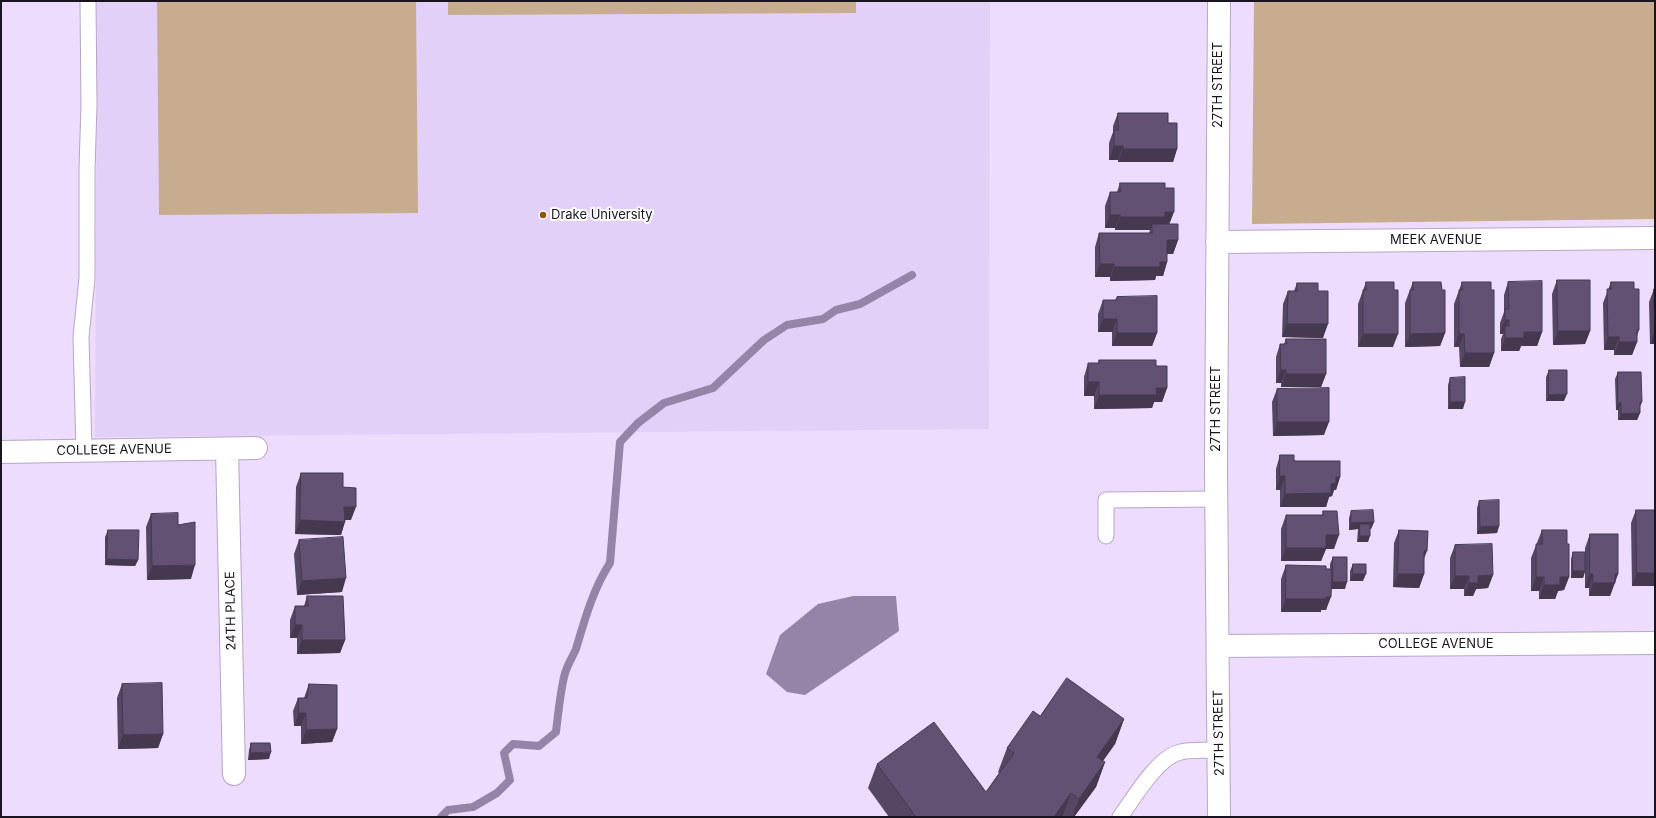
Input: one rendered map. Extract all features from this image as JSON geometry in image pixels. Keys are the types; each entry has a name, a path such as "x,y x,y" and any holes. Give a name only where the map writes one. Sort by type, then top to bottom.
{"street":[{"name":"27TH STREET","path":"1219,1 1216,499 1219,817"},
{"name":"MEEK AVENUE","path":"1217,242 1655,238"},
{"name":"COLLEGE AVENUE","path":"1,452 256,448"},
{"name":"24TH PLACE","path":"227,449 234,774"},
{"name":"COLLEGE AVENUE","path":"1218,646 1655,643"}],"lane":[{"path":"84,451 81,337 87,278 87,169 89,105 88,1"},
{"path":"1106,536 1106,500 1216,499"},
{"path":"1120,817 1158,765 1169,757 1181,752 1219,750"}],"shaded area":[{"name":"Drake University","path":"97,1 990,1 989,429 95,437"},
{"path":"157,1 416,1 418,213 159,215"},
{"path":"448,1 856,1 856,13 448,15"},
{"path":"1254,1 1655,1 1655,219 1252,224"},
{"path":"853,596 896,596 899,631 805,695 787,692 766,674 780,635 818,604"}],"building":[{"path":"1118,113 1168,113 1168,123 1177,123 1177,149 1123,149 1123,146 1114,146 1114,130 1118,130"},
{"path":"1120,183 1165,183 1165,188 1174,188 1174,212 1165,212 1165,217 1120,217 1120,215 1110,215 1110,192 1120,192"},
{"path":"1152,224 1178,224 1178,240 1167,240 1167,262 1160,262 1160,267 1114,267 1114,264 1100,264 1099,233 1152,233"},
{"path":"1557,280 1590,280 1590,331 1558,331"},
{"path":"1542,281 1542,332 1524,332 1524,338 1505,338 1505,326 1509,326 1509,320 1505,320 1505,309 1509,309 1508,282"},
{"path":"1366,282 1394,282 1394,290 1398,290 1398,334 1363,334 1363,290 1366,290"},
{"path":"1413,282 1441,282 1442,290 1445,290 1445,333 1410,334 1410,290 1413,290"},
{"path":"1462,282 1491,282 1491,290 1494,290 1494,353 1465,353 1464,334 1459,334 1459,290 1462,290"},
{"path":"1611,282 1634,282 1634,289 1639,289 1639,330 1637,330 1637,342 1619,342 1619,337 1608,337 1607,289 1611,289"},
{"path":"1297,283 1318,283 1318,291 1328,291 1328,324 1287,324 1288,291 1297,291"},
{"path":"1654,289 1655,289 1655,330"},
{"path":"1157,296 1157,333 1117,333 1117,319 1103,319 1103,300 1117,300 1117,297"},
{"path":"1286,339 1326,339 1326,374 1286,374 1286,370 1281,370 1280,344 1286,344"},
{"path":"1099,360 1156,360 1156,366 1167,366 1167,388 1156,388 1157,395 1099,395 1099,382 1088,382 1088,363 1099,363"},
{"path":"1549,370 1567,370 1567,394 1549,395"},
{"path":"1618,372 1641,372 1642,402 1640,402 1640,413 1621,414 1621,403 1618,403"},
{"path":"1465,377 1465,402 1450,402 1450,378"},
{"path":"1329,388 1329,422 1277,422 1277,389"},
{"path":"1280,455 1294,455 1294,461 1340,461 1340,477 1336,477 1336,483 1331,484 1331,493 1285,494 1285,476 1280,476"},
{"path":"301,473 343,473 343,487 356,488 356,507 344,507 345,522 300,520"},
{"path":"1499,500 1499,526 1480,527 1479,501"},
{"path":"1373,510 1374,522 1351,523 1351,511"},
{"path":"1636,510 1655,510 1655,573 1637,573"},
{"path":"1323,511 1337,511 1339,535 1326,535 1326,548 1286,548 1286,515 1323,515"},
{"path":"178,513 178,525 195,522 195,565 152,566 151,514"},
{"path":"1360,524 1370,524 1370,536 1360,536"},
{"path":"108,530 139,530 138,560 107,559"},
{"path":"1399,530 1428,531 1427,551 1424,551 1424,574 1398,574"},
{"path":"1542,530 1567,530 1567,544 1569,544 1569,577 1560,577 1560,585 1544,585 1544,577 1536,577 1536,544 1542,544"},
{"path":"1590,534 1618,534 1618,574 1615,574 1615,583 1593,583 1593,574 1590,574"},
{"path":"343,537 346,578 302,581 299,540"},
{"path":"1492,544 1493,575 1478,576 1478,583 1469,583 1469,576 1455,576 1455,545"},
{"path":"1573,552 1585,552 1585,571 1573,571"},
{"path":"1333,557 1347,557 1347,582 1333,582"},
{"path":"1353,564 1366,564 1366,574 1353,574"},
{"path":"1286,565 1326,566 1326,569 1332,569 1331,597 1326,597 1326,599 1286,599"},
{"path":"307,596 343,596 345,640 302,640 302,625 295,625 295,606 308,606"},
{"path":"1067,678 1124,719 1097,757 1105,762 1079,799 1071,793 1054,817 916,817 877,764 934,722 986,792 1014,753 1007,748 1033,711 1040,716"},
{"path":"162,683 163,734 123,735 122,684"},
{"path":"309,684 337,685 337,729 306,730 306,713 299,713 298,698 307,698"},
{"path":"251,743 270,743 271,752 251,753"}],"waterway":[{"path":"441,817 448,810 473,807 497,793 510,780 504,753 513,744 539,746 556,732 565,673 576,649 594,594 610,563 620,442 638,423 664,403 713,388 764,340 787,325 823,319 836,310 860,304 912,275"}],"place":[{"name":"Drake University","path":"543,215"}]}
